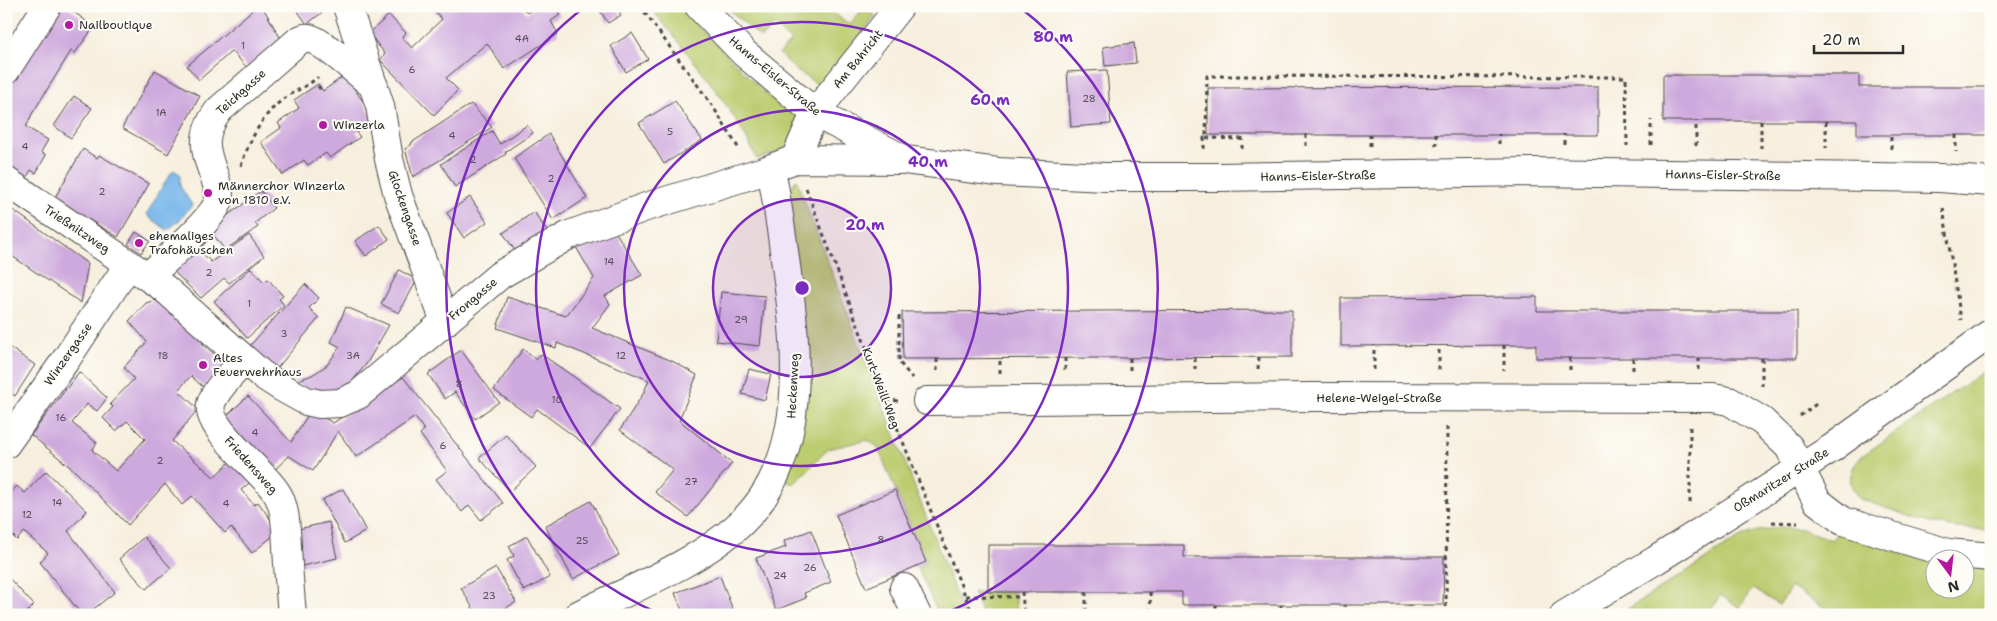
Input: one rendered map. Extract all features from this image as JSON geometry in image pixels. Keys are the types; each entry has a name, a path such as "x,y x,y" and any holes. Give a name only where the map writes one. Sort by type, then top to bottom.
{"street":[{"path":"6,70 47,6"},
{"name":"Glockengasse","path":"347,6 374,86 383,121 393,180 445,322"},
{"name":"Hanns-Eisler-Straße","path":"699,6 744,52 815,113 905,160 998,172 1106,177 1531,172 1940,178 1991,182"},
{"name":"Am Bahricht","path":"815,113 900,6"},
{"name":"Teichgasse","path":"218,191 205,143 208,128 220,110 302,39 311,38 374,86"},
{"path":"773,168 815,113"},
{"name":"Frongasse","path":"139,270 164,288 245,360 274,383 306,401 326,405 340,403 358,395 500,275 569,235 646,207 773,168 905,160"},
{"name":"Heckenweg","path":"578,615 693,558 710,547 739,525 756,508 774,480 791,425 796,376 795,338 773,168"},
{"name":"Trießnitzweg","path":"6,181 139,270"},
{"path":"139,270 212,213 219,200 218,191"},
{"name":"Winzergasse","path":"6,444 67,358 139,270"},
{"name":"Oßmaritzer Straße","path":"1564,615 1656,560 1832,448 1991,333"},
{"name":"Friedensweg","path":"245,360 219,389 211,402 210,414 221,431 279,496 285,518 292,615"},
{"name":"Helene-Weigel-Straße","path":"927,401 1314,397 1714,398 1729,401 1759,418 1789,447 1817,501 1844,521 1948,553 1991,557"},
{"path":"904,588 917,615"}],"path":[{"name":"Kurt-Weill-Weg","path":"640,6 712,104 737,145 773,168 886,400 973,615"},
{"path":"218,191 236,179 253,137 272,110 285,98 306,86 339,58"},
{"path":"1204,155 1207,76 1626,77 1627,155"},
{"path":"1651,120 1651,146"},
{"path":"1696,121 1696,147"},
{"path":"1761,121 1762,156"},
{"path":"1826,122 1826,156"},
{"path":"1891,135 1891,156"},
{"path":"1956,135 1956,157"},
{"path":"1206,138 1242,137 1242,155"},
{"path":"1942,200 1962,326"},
{"path":"1690,397 1690,513"},
{"path":"1446,615 1447,431"},
{"path":"1022,592 1024,615"},
{"path":"1086,592 1086,615"},
{"path":"1150,592 1151,615"},
{"path":"966,596 1022,596"},
{"path":"1216,605 1216,615"},
{"path":"1281,605 1281,615"},
{"path":"1345,605 1345,615"},
{"path":"1409,605 1409,615"}],"green space":[{"path":"649,6 678,6 763,91 797,115 801,125 795,147 757,159 735,118 722,99"},
{"path":"824,6 850,25 861,11 872,12 875,16 825,89 797,71 779,54 791,41 774,25 761,38 726,7"},
{"path":"796,179 964,615 939,615 917,567 926,562 877,446 867,440 828,449 794,484 785,481 787,203 789,192"},
{"path":"1991,366 1991,514 1989,530 1957,528 1929,523 1860,499 1852,488 1850,478 1854,467 1862,456"},
{"path":"1780,527 1801,529 1832,540 1838,532 1924,561 1924,598 1974,598 1974,568 1991,569 1991,615 1837,615 1791,587 1779,605 1752,588 1740,608 1720,595 1708,615 1618,615 1739,538 1753,532"},
{"path":"973,592 1014,592 1018,615 982,615"}],"water":[{"path":"174,170 180,174 180,186 192,205 179,221 167,230 148,216 147,213"}],"building":[{"path":"58,6 66,6 94,27 75,53 71,51 26,127 48,140 41,152 46,155 36,173 31,170 24,182 6,171 6,87 19,63"},
{"path":"257,6 262,6 281,39 248,69 232,51 199,80 187,66"},
{"path":"294,6 331,6 307,24"},
{"path":"430,6 520,6 527,13 537,6 554,6 560,15 551,21 558,34 504,69 487,43 446,78 458,90 434,115 380,60 385,54 369,33 389,15 406,33 402,37 412,48 442,19"},
{"path":"597,6 616,6 621,15 608,23"},
{"path":"632,33 648,59 626,72 611,46"},
{"path":"1134,43 1136,63 1105,66 1103,47"},
{"path":"155,70 200,96 168,154 122,128"},
{"path":"1107,70 1111,124 1071,127 1067,72"},
{"name":"Winzerla","path":"345,75 375,119 356,132 360,137 330,158 326,153 308,165 304,160 283,175 261,142 281,128 278,123 299,108 294,100 318,84 323,91"},
{"path":"1663,75 1859,75 1859,87 1991,87 1991,135 1857,135 1857,121 1663,121"},
{"path":"1598,87 1598,135 1208,135 1208,88"},
{"path":"74,96 92,108 71,138 54,126"},
{"path":"675,101 702,140 664,164 639,123"},
{"path":"471,104 492,127 413,177 405,149 411,143"},
{"path":"527,125 533,133 505,152 506,154 455,187 441,164 492,131 500,144"},
{"path":"549,134 587,198 553,220 514,158"},
{"path":"83,149 97,158 99,155 149,184 118,237 54,199"},
{"path":"261,191 274,208 255,223 258,227 225,250 209,229"},
{"path":"470,197 487,222 464,238 447,213"},
{"path":"6,205 88,264 81,303 6,252"},
{"path":"534,212 549,234 518,255 503,233"},
{"path":"379,225 389,239 366,256 355,241"},
{"path":"612,226 642,275 605,296 610,304 592,328 672,361 697,375 679,420 732,463 688,517 655,492 673,470 620,430 643,394 649,380 557,343 556,348 497,328 507,297 566,316 594,278 576,247"},
{"name":"ehemaliges Trafohäuschen","path":"136,232 150,241 141,253 128,244"},
{"path":"249,235 264,256 229,283 224,278 201,298 168,266 192,243 211,262"},
{"path":"251,268 264,282 268,279 283,296 279,299 284,305 247,338 214,301"},
{"path":"399,270 417,280 399,313 381,304"},
{"path":"305,284 319,298 309,308 319,318 274,372 247,349"},
{"path":"721,292 765,296 760,346 716,341"},
{"path":"1537,297 1537,311 1797,311 1797,358 1536,358 1536,345 1341,346 1341,298"},
{"path":"155,300 208,337 202,343 225,364 203,387 191,376 178,390 198,409 172,441 214,477 236,456 256,477 241,490 254,505 258,502 279,531 252,553 231,527 225,533 192,496 182,505 165,484 128,525 75,471 31,435 79,372 107,398 97,411 87,404 72,423 97,443 92,450 116,471 145,439 127,421 116,431 103,418 113,407 110,404 134,379 124,367 147,342 129,321 146,303"},
{"path":"346,307 389,325 367,363 346,389 321,397 293,382 312,375 327,365 340,347 331,342"},
{"path":"1292,310 1292,357 903,359 902,312"},
{"path":"6,345 35,365 15,396 6,390"},
{"path":"523,349 536,360 541,354 620,409 590,448 537,409 531,417 494,390"},
{"path":"461,350 499,402 475,419 455,392 445,399 428,374"},
{"path":"749,369 771,374 765,400 742,394"},
{"path":"403,377 503,503 481,520 469,505 462,512 436,479 447,471 420,434 424,430 415,417 356,457 338,431 313,471 289,456 269,475 219,423 248,396 291,442 311,410 333,423"},
{"path":"506,435 536,467 510,491 479,458"},
{"path":"46,471 87,511 68,531 115,592 86,615 82,615 40,562 48,553 24,532 17,540 6,529 6,498 17,486 25,493"},
{"path":"343,489 366,531 345,543 322,500"},
{"path":"895,490 926,562 866,588 836,515"},
{"path":"591,501 619,555 573,579 545,526"},
{"path":"329,522 337,558 302,566 294,530"},
{"path":"811,530 831,582 804,593 806,598 776,610 756,558 786,547 784,541"},
{"path":"527,536 550,577 524,591 507,560 514,556 509,546"},
{"path":"144,537 171,568 146,589 119,559"},
{"path":"988,545 1184,545 1184,557 1444,557 1443,605 1182,605 1182,592 988,592"},
{"path":"496,568 516,602 494,615 477,615 461,588"},
{"path":"6,575 34,605 24,615 16,615 6,604"},
{"path":"720,576 734,613 684,615 675,593"}],"place":[{"name":"Nailboutique","path":"69,25"},
{"name":"Winzerla","path":"323,125"},
{"name":"Männerchor Winzerla von 1810 e.V.","path":"208,193"},
{"name":"ehemaliges Trafohäuschen","path":"139,243"},
{"name":"Altes Feuerwehrhaus","path":"203,365"}]}
